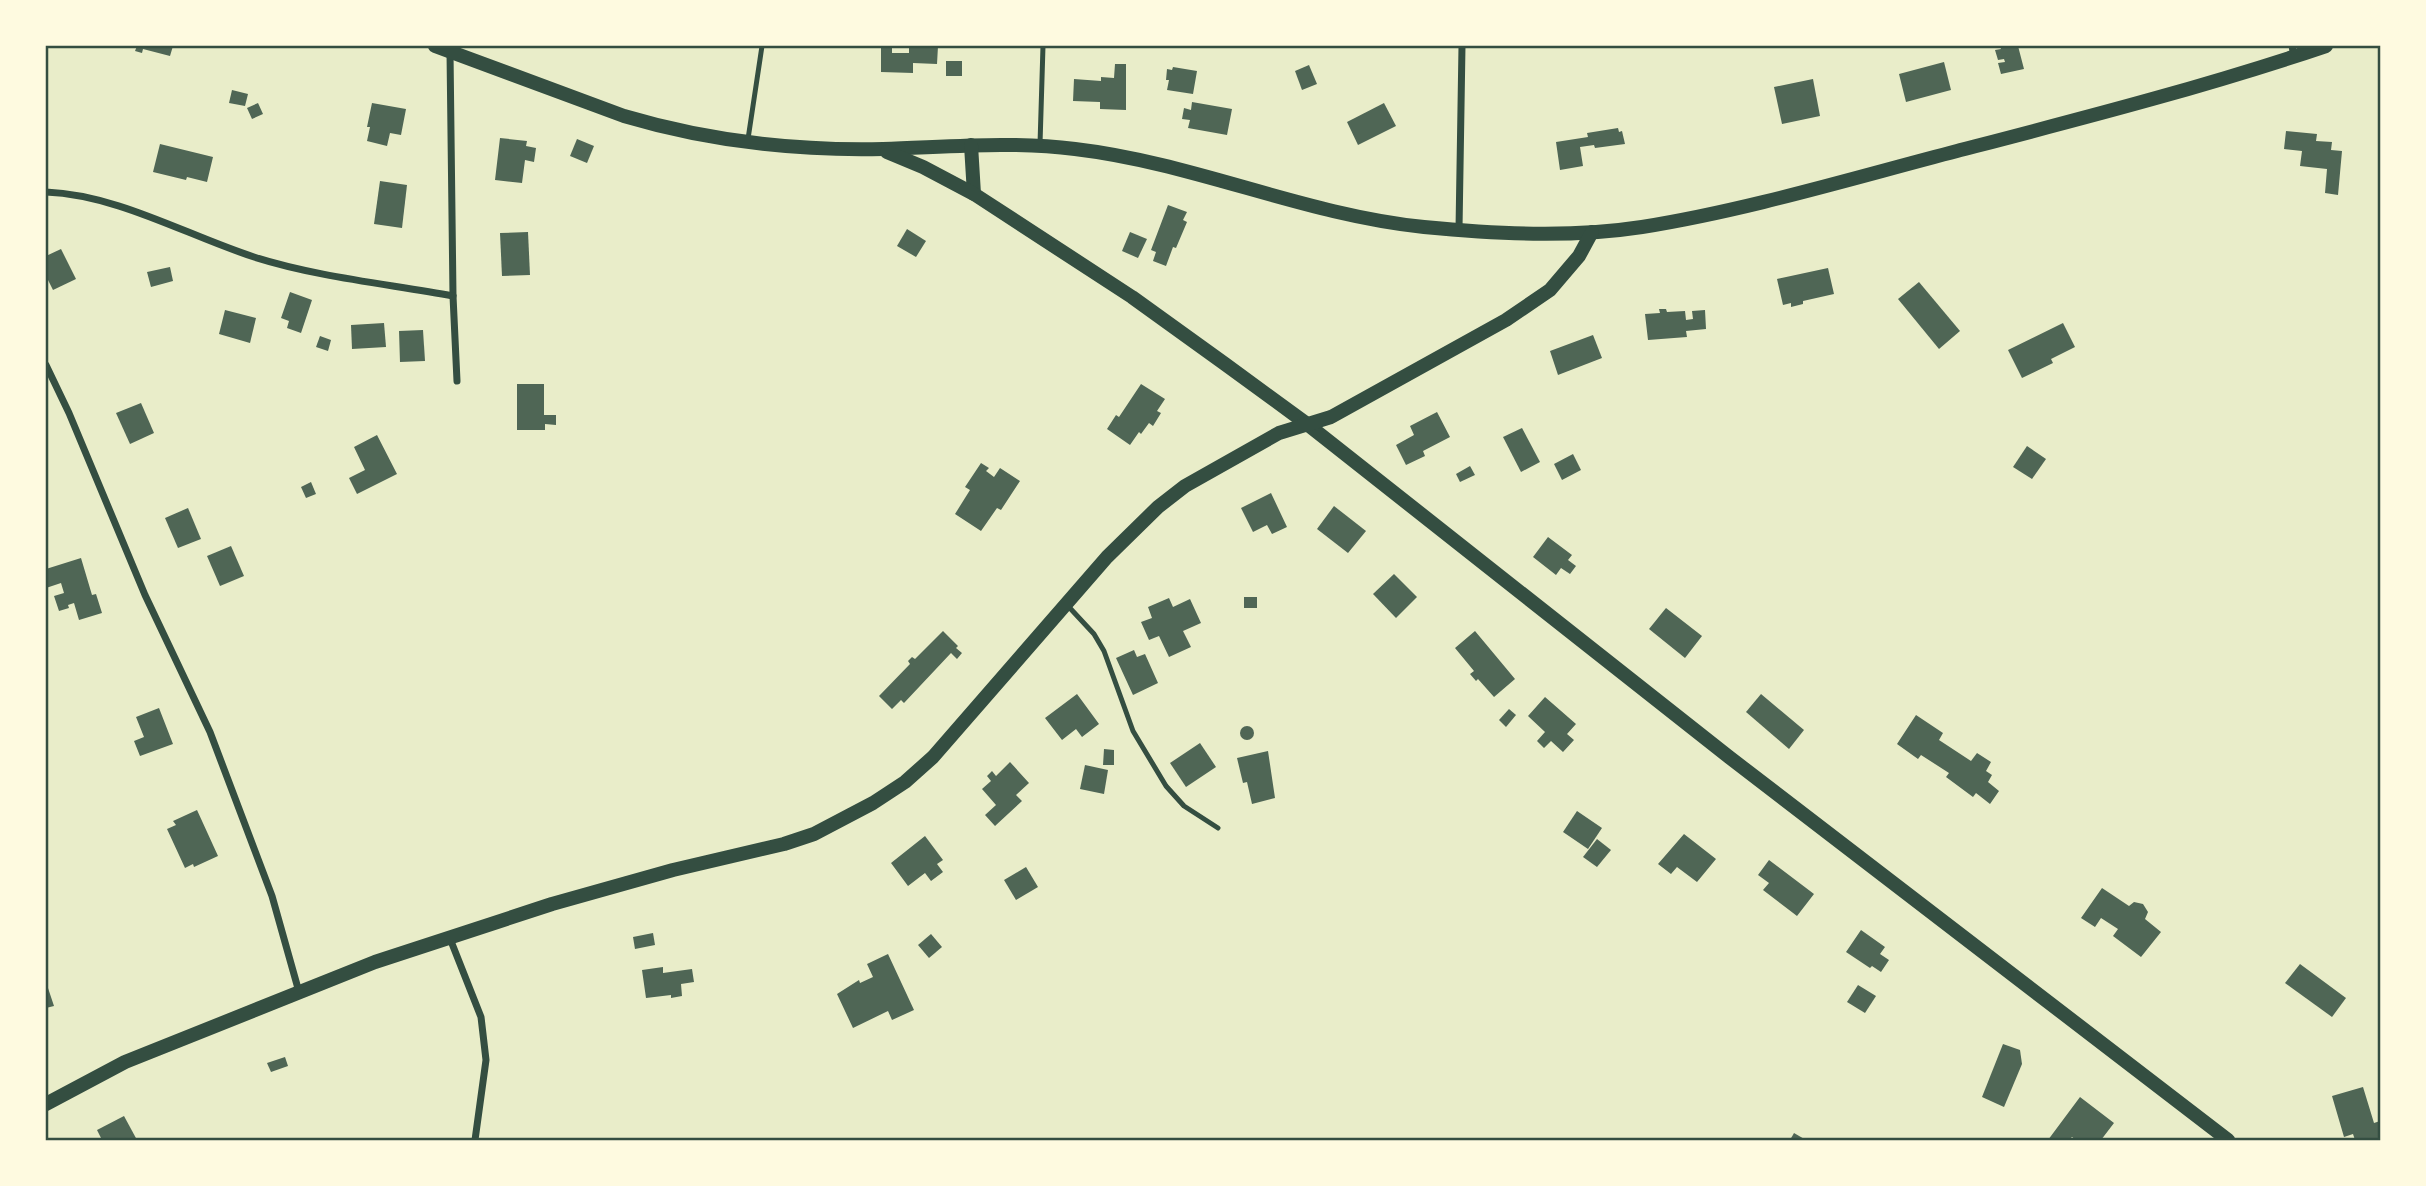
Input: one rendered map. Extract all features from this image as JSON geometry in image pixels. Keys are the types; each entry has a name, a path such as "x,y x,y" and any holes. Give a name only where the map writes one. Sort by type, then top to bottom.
{"main road":[{"path":"435,46 624,116 689,133 786,147 878,149 1040,145 1113,155 1395,224 1513,233 1592,232 1642,227 1781,197 2056,125 2293,51 2326,46"},
{"path":"971,145 974,194"},
{"path":"878,149 902,157 974,194 1132,297 1307,424 1730,757 2228,1140"},
{"path":"46,1104 125,1062 375,962 552,904 659,874 784,844 844,820 905,782 933,757 1132,530 1185,486 1279,433 1331,417 1506,320 1550,290 1579,256 1592,232"}],"street":[{"path":"1459,229 1462,46"},
{"path":"450,51 453,296 457,381"},
{"path":"46,192 61,192 96,200 286,266 453,296"},
{"path":"46,365 69,413 145,595 210,732 272,896 299,992"},
{"path":"449,936 481,1017 486,1060 475,1140"}],"lane":[{"path":"747,143 762,46"},
{"path":"1040,145 1043,46"},
{"path":"1066,604 1094,634 1104,651 1133,731 1166,786 1184,806 1218,828"}],"building":[{"path":"137,46 173,46 170,56 143,49 142,53 135,51"},
{"path":"881,46 892,46 892,53 909,53 909,47 938,46 937,64 913,63 913,73 881,72"},
{"path":"2000,46 2018,46 2024,69 2001,74 1998,63 2005,62 2004,59 1998,60 1995,50 2001,49"},
{"path":"946,61 962,61 962,76 946,76"},
{"path":"1944,62 1951,90 1906,102 1899,74"},
{"path":"1115,64 1126,64 1126,110 1100,109 1100,102 1073,101 1074,79 1101,81 1101,77 1114,78"},
{"path":"1309,65 1317,84 1302,90 1295,71"},
{"path":"1173,67 1197,71 1193,94 1167,90 1167,69 1172,70"},
{"path":"1813,79 1820,116 1782,124 1774,87"},
{"path":"232,90 248,94 245,106 229,103"},
{"path":"1192,102 1232,109 1227,135 1188,128 1190,120 1182,119 1184,108 1191,110"},
{"path":"258,103 263,114 252,119 247,108"},
{"path":"372,103 406,109 401,135 390,133 387,146 367,141"},
{"path":"1384,103 1396,126 1358,145 1347,122"},
{"path":"1618,128 1619,132 1622,131 1625,144 1580,147 1583,166 1560,170 1556,142 1588,137 1587,133"},
{"path":"2286,131 2317,134 2316,141 2332,142 2331,150 2342,151 2338,195 2325,193 2327,169 2300,166 2302,151 2284,149"},
{"path":"500,138 527,141 526,146 536,148 534,162 525,160 522,183 495,180"},
{"path":"577,139 594,146 587,163 570,156"},
{"path":"160,144 213,157 207,182 153,172"},
{"path":"380,181 407,185 402,228 374,224"},
{"path":"1168,205 1187,212 1183,220 1187,222 1166,266 1153,261 1156,252 1151,250"},
{"path":"907,229 926,241 916,257 897,246"},
{"path":"528,232 530,275 502,276 500,233"},
{"path":"1130,232 1147,239 1138,258 1122,251"},
{"path":"61,249 76,279 53,290 46,276 46,256"},
{"path":"170,267 173,281 151,287 147,272"},
{"path":"1828,268 1834,294 1803,301 1803,304 1791,307 1791,303 1783,305 1777,279"},
{"path":"1919,282 1960,331 1939,349 1898,299"},
{"path":"290,292 312,300 301,333 287,328 289,321 281,318"},
{"path":"1659,309 1666,309 1667,312 1685,311 1686,320 1693,319 1692,311 1705,310 1706,329 1686,331 1687,337 1648,340 1645,314 1660,313"},
{"path":"225,310 256,318 250,343 219,334"},
{"path":"384,323 386,347 352,349 351,325"},
{"path":"2063,323 2075,347 2051,359 2053,363 2022,378 2008,350"},
{"path":"423,330 425,361 400,362 399,331"},
{"path":"1593,335 1602,358 1558,375 1550,351"},
{"path":"320,336 331,340 328,351 316,347"},
{"path":"517,384 544,384 544,415 556,415 556,425 545,424 545,430 517,430"},
{"path":"1141,384 1165,399 1157,411 1161,413 1153,426 1149,423 1130,445 1107,429 1116,415 1119,417"},
{"path":"141,403 154,433 130,444 116,413"},
{"path":"1437,412 1450,437 1423,451 1425,456 1406,465 1396,445 1414,435 1410,426"},
{"path":"1522,428 1540,462 1521,472 1503,437"},
{"path":"377,435 397,474 357,494 349,478 365,470 354,447"},
{"path":"2027,446 2046,459 2032,479 2013,467"},
{"path":"1573,454 1581,470 1562,480 1554,464"},
{"path":"981,463 989,468 986,471 994,477 1000,468 1020,481 1001,510 997,508 981,531 955,514 970,490 965,487"},
{"path":"1470,466 1475,475 1460,482 1456,474"},
{"path":"311,482 316,494 306,498 301,487"},
{"path":"1271,493 1287,527 1272,534 1267,525 1253,532 1241,508"},
{"path":"1334,506 1366,531 1348,553 1317,529"},
{"path":"188,508 201,539 178,548 165,518"},
{"path":"1548,537 1572,555 1568,560 1576,566 1570,574 1561,568 1556,575 1533,557"},
{"path":"231,546 244,576 220,586 207,556"},
{"path":"81,558 92,595 96,594 102,613 79,620 74,603 59,611 54,596 64,593 61,583 46,588 46,569"},
{"path":"1394,574 1417,597 1396,618 1373,594"},
{"path":"1244,597 1257,597 1257,608 1244,608"},
{"path":"1169,598 1173,607 1190,599 1201,623 1183,631 1191,647 1169,657 1159,636 1149,640 1141,622 1152,618 1148,607"},
{"path":"1666,608 1702,636 1685,658 1649,629"},
{"path":"943,631 962,653 957,659 951,653 904,703 901,700 892,709 879,696 910,664 908,661 912,657 915,659"},
{"path":"1475,631 1515,679 1494,697 1470,674 1474,671 1455,648"},
{"path":"1134,650 1137,657 1145,654 1158,683 1133,695 1116,658"},
{"path":"1077,694 1099,724 1082,737 1076,729 1062,740 1045,718"},
{"path":"1761,694 1804,730 1789,749 1746,712"},
{"path":"1545,697 1576,724 1567,734 1574,740 1563,752 1551,741 1544,748 1537,741 1545,732 1528,716"},
{"path":"159,708 173,744 140,756 134,741 144,737 136,717"},
{"path":"1509,709 1516,715 1506,727 1499,720"},
{"path":"1916,715 1943,733 1939,740 1971,761 1977,753 1991,762 1986,771 1992,775 1988,782 1999,791 1990,804 1976,793 1973,797 1946,777 1949,773 1921,755 1918,759 1897,744"},
{"path":"1244,726 1250,726 1254,733 1250,740 1244,740 1240,736 1240,730"},
{"path":"1200,743 1216,767 1186,787 1170,763"},
{"path":"1104,749 1114,750 1114,765 1103,765"},
{"path":"1268,751 1275,798 1252,804 1237,758"},
{"path":"1010,762 1029,783 1016,795 1022,801 995,826 985,815 996,805 982,789 991,781 987,776 992,771 996,776"},
{"path":"1085,765 1108,770 1104,794 1080,789"},
{"path":"197,810 218,856 194,867 193,864 185,868 167,829 176,825 173,821"},
{"path":"1577,811 1602,828 1588,849 1563,832"},
{"path":"1684,834 1716,859 1697,882 1677,867 1671,874 1658,864"},
{"path":"925,836 943,860 937,864 943,872 931,881 925,873 908,886 891,863"},
{"path":"1597,839 1611,850 1597,867 1583,857"},
{"path":"1769,860 1814,894 1797,916 1763,890 1769,883 1758,875"},
{"path":"1026,867 1038,887 1016,900 1004,880"},
{"path":"2102,888 2129,906 2134,902 2143,904 2148,912 2145,919 2161,932 2141,957 2113,936 2118,929 2101,918 2095,927 2081,918"},
{"path":"1861,930 1885,947 1880,954 1889,960 1881,972 1846,952"},
{"path":"653,933 655,945 635,949 633,937"},
{"path":"931,934 942,947 929,958 918,945"},
{"path":"888,954 914,1010 892,1020 888,1011 853,1028 837,994 859,980 860,983 873,977 867,964"},
{"path":"2300,964 2346,998 2332,1017 2285,983"},
{"path":"663,967 663,973 692,969 694,982 681,984 682,996 646,998 642,970"},
{"path":"46,982 54,1006 46,1008"},
{"path":"1858,985 1876,996 1865,1013 1847,1002"},
{"path":"2003,1044 2020,1050 2022,1064 2004,1107 1982,1097"},
{"path":"285,1057 288,1066 271,1072 267,1063"},
{"path":"2363,1087 2374,1123 2380,1121 2380,1139 2377,1140 2355,1140 2353,1134 2344,1137 2332,1096"},
{"path":"2080,1097 2114,1123 2101,1140 2076,1140 2072,1137 2069,1140 2048,1140"},
{"path":"124,1116 137,1140 102,1140 97,1130"},
{"path":"1794,1133 1806,1140 1790,1140"}]}
